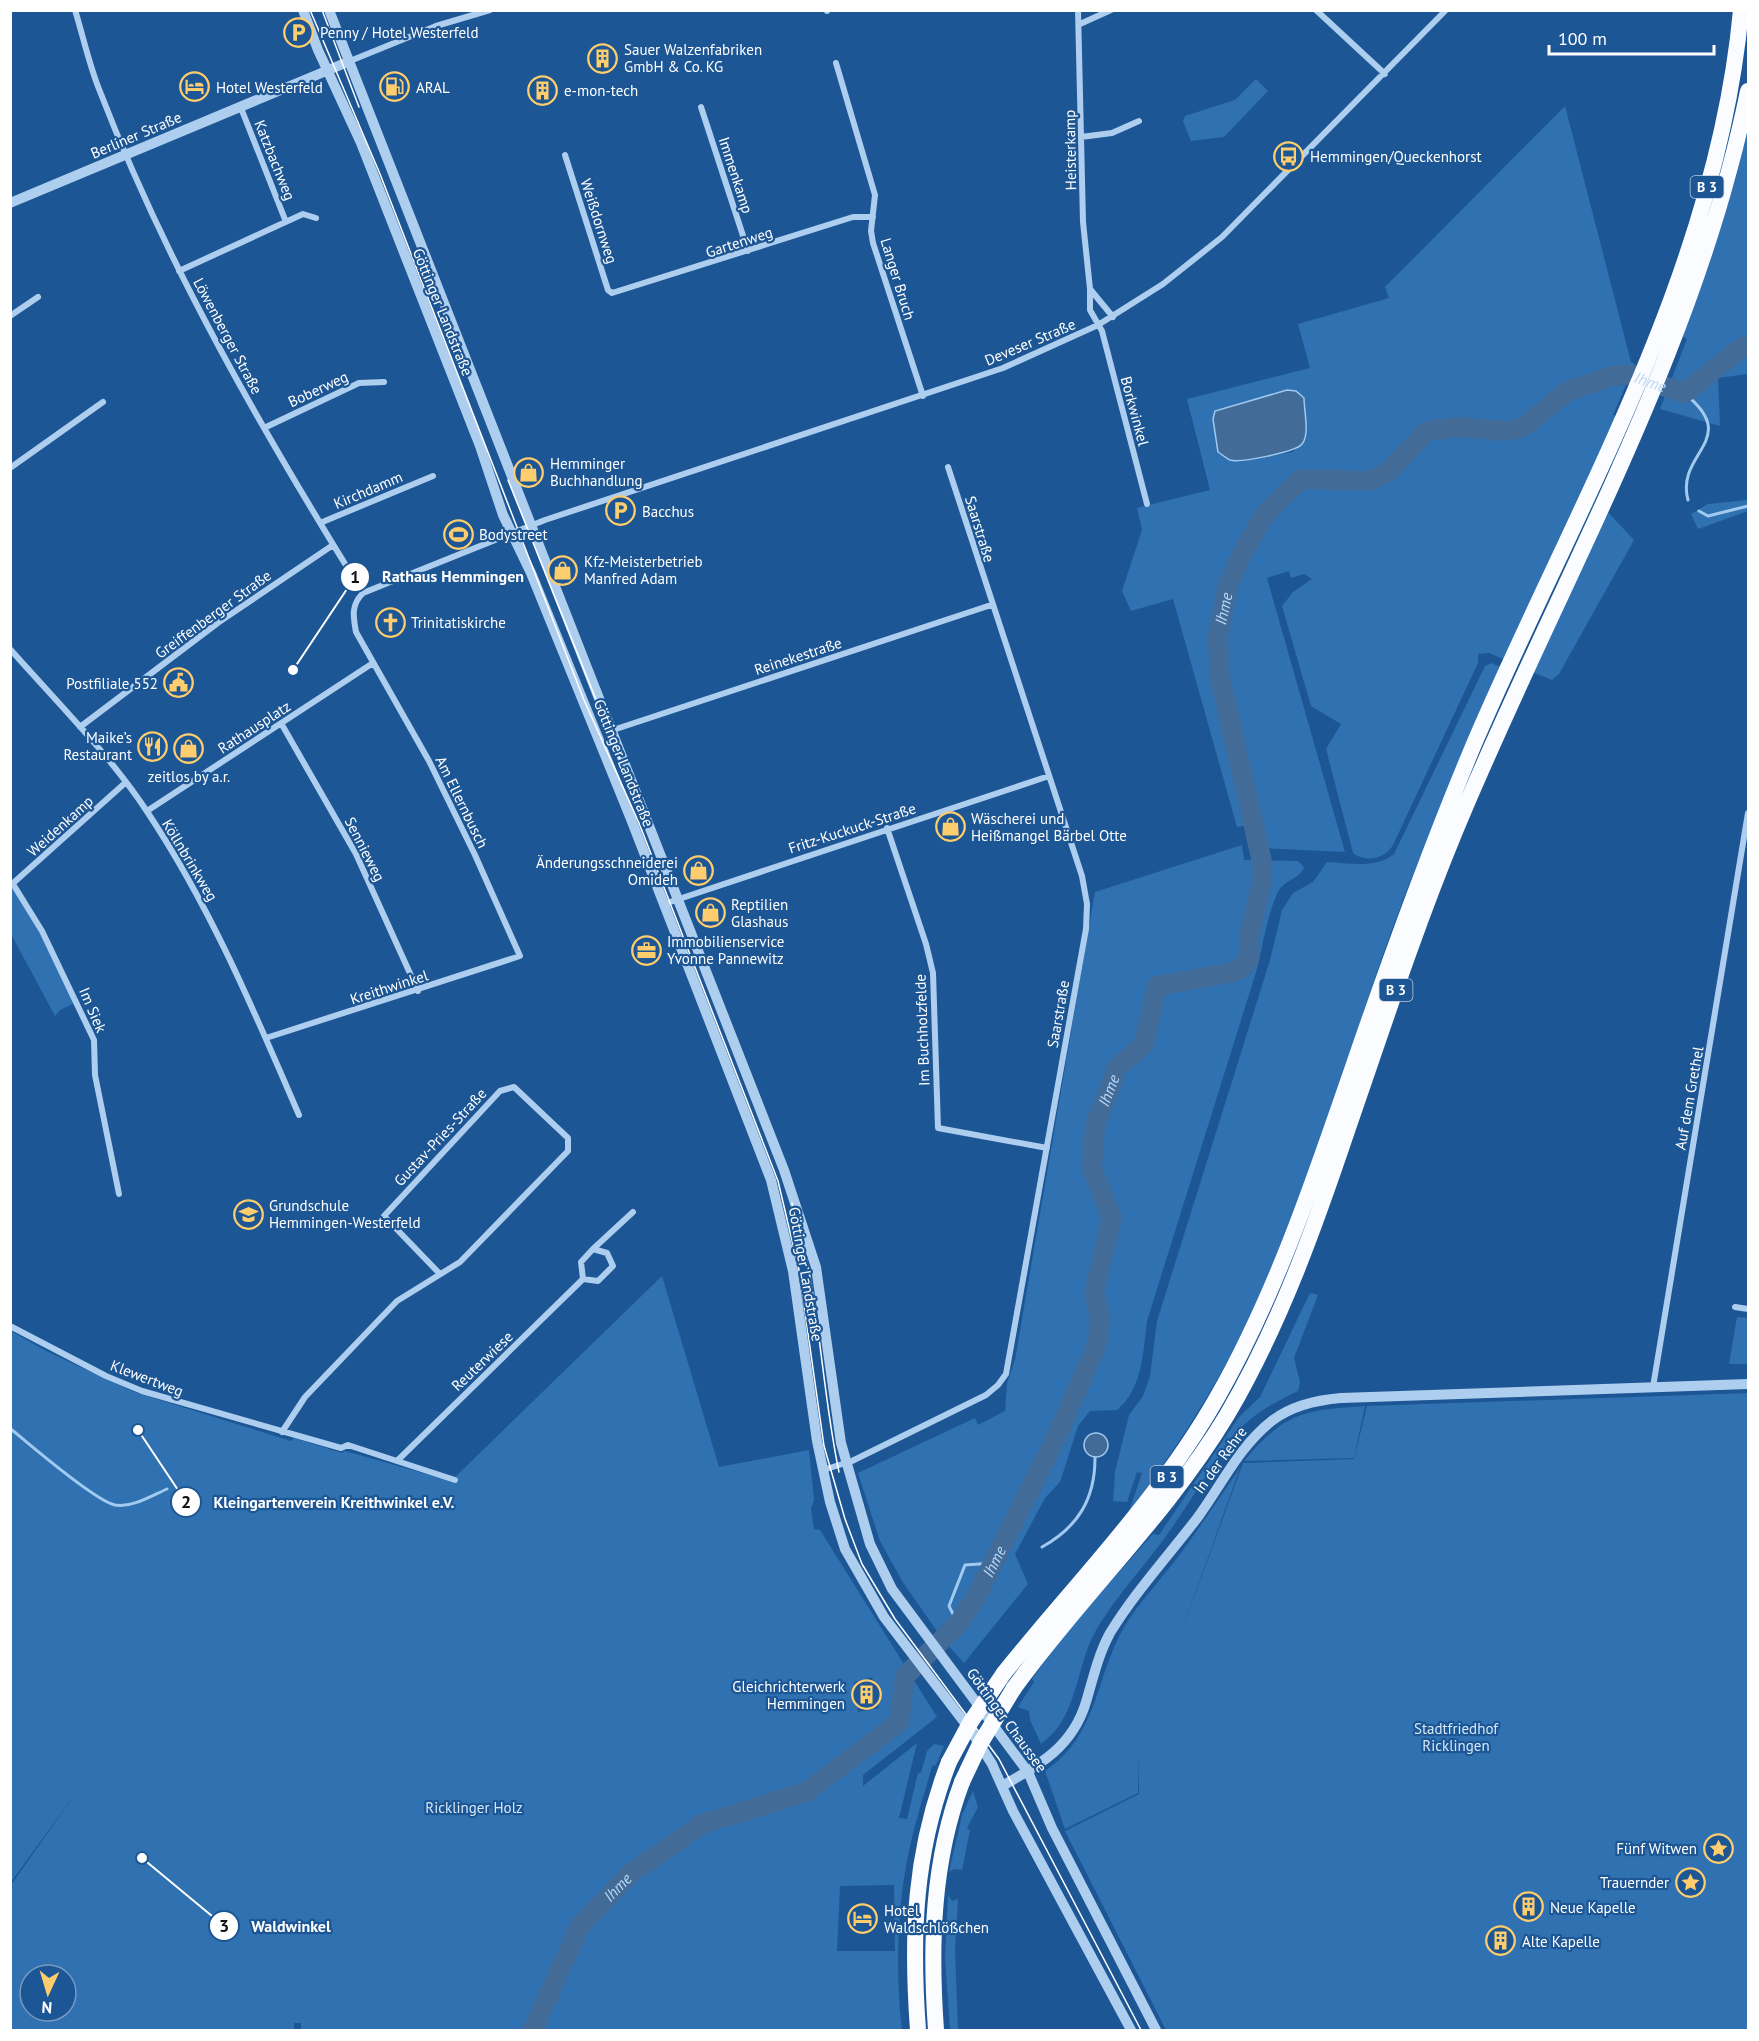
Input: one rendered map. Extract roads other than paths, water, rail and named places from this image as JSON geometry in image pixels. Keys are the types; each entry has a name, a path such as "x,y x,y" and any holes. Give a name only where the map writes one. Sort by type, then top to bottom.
{"highway":[{"name":"B 3","path":"1656,361 1673,298 1700,217 1738,44 1741,10"},
{"name":"B 3","path":"936,2031 933,1956 939,1866 952,1809 962,1782 980,1744 1014,1688 1060,1628 1159,1514 1198,1462 1257,1360 1290,1286 1324,1197 1412,944 1452,838 1656,361 1695,284 1716,222 1749,91"},
{"name":"B 3","path":"918,2031 914,1929 916,1900 930,1815 949,1762 970,1723 1004,1673 1063,1600 1149,1502 1183,1455 1220,1394 1255,1323 1304,1207 1398,939 1446,814 1510,663 1638,404"}],"street":[{"name":"Löwenberger Straße","path":"75,10 98,87 179,271 264,428 320,523"},
{"name":"Göttinger Landstraße","path":"303,10 365,154 480,446 503,515 512,532 664,904 771,1180 793,1271 830,1502 845,1549 861,1580 904,1646 971,1731 1002,1786"},
{"name":"Göttinger Landstraße","path":"329,10 528,526 613,730 772,1138 810,1245 846,1464"},
{"path":"350,61 476,12 490,10"},
{"name":"Heisterkamp","path":"1078,10 1083,222 1090,310 1098,325"},
{"path":"1080,24 1111,10"},
{"path":"1316,10 1384,74"},
{"name":"Deveser Straße","path":"528,526 1003,368 1113,317 1163,284 1222,237 1446,10"},
{"name":"Berliner Straße","path":"10,203 350,61"},
{"name":"Langer Bruch","path":"836,63 875,195 871,231 873,243 923,396"},
{"name":"Immenkamp","path":"700,107 748,251"},
{"name":"Katzbachweg","path":"241,108 286,222"},
{"path":"1082,137 1112,133 1139,121"},
{"name":"Weißdornweg","path":"565,156 608,290 612,293"},
{"name":"Katzbachweg","path":"179,271 303,214 316,218"},
{"name":"Gartenweg","path":"612,293 854,217 873,217"},
{"path":"1090,289 1113,317"},
{"path":"10,316 38,297"},
{"name":"Borkwinkel","path":"1098,325 1102,332 1147,504"},
{"name":"Boberweg","path":"264,428 359,384 384,382"},
{"path":"10,468 103,402"},
{"name":"Saarstraße","path":"824,1470 846,1464 986,1395 1006,1374 1087,916 1082,876 991,605 948,467"},
{"name":"Kirchdamm","path":"363,592 320,523 433,476"},
{"path":"373,663 356,632 352,614 354,603 363,592 528,526"},
{"name":"Greiffenberger Straße","path":"80,727 219,622 333,545"},
{"name":"Reinekestraße","path":"613,730 991,605"},
{"name":"Köllnbrinkweg","path":"10,649 80,727 147,811 203,903 299,1114"},
{"name":"Rathausplatz","path":"147,811 373,663"},
{"name":"Am Ellernbusch","path":"373,663 443,789 520,956"},
{"name":"Sennieweg","path":"281,723 356,854 418,991"},
{"name":"Fritz-Kuckuck-Straße","path":"664,904 1049,776"},
{"name":"Weidenkamp","path":"12,885 125,783"},
{"name":"Auf dem Grethel","path":"1653,1387 1749,813"},
{"name":"Im Buchholzfelde","path":"887,828 926,944 933,973 938,1128 1047,1148"},
{"name":"Im Siek","path":"12,885 42,931 94,1040 95,1076 119,1194"},
{"name":"Kreithwinkel","path":"266,1038 418,991 520,956"},
{"name":"Gustav-Pries-Straße","path":"282,1432 305,1397 397,1301 460,1262 567,1151 570,1145 568,1138 514,1087 500,1091 384,1216 439,1274"},
{"path":"583,1279 581,1262 633,1212"},
{"name":"Reuterwiese","path":"397,1461 583,1279 598,1281 613,1266 607,1253 593,1249"},
{"path":"1735,1307 1749,1309"},
{"name":"Klewertweg","path":"10,1326 106,1376 142,1391 282,1432"},
{"name":"In der Rehre","path":"1002,1786 1028,1772 1058,1750 1071,1735 1081,1717 1105,1645 1125,1611 1200,1514 1242,1450 1280,1415 1306,1403 1323,1399 1749,1384"},
{"path":"282,1432 340,1448 348,1445 455,1480"},
{"name":"Göttinger Chaussee","path":"846,1464 870,1544 892,1589 947,1664 976,1699 1028,1772 1052,1828 1156,2031"},
{"path":"1002,1786 1131,2031"}],"waterway":[{"name":"Ihme","path":"533,2030 580,1926 630,1874 702,1824 806,1792 899,1722 905,1676 958,1624 976,1597 1058,1434 1098,1339 1100,1314 1094,1294 1112,1218 1092,1169 1095,1125 1118,1066 1143,1046 1157,986 1234,972 1243,967 1250,957 1249,937 1262,883 1262,862 1219,673 1218,633 1229,582 1265,514 1301,479 1369,481 1388,472 1427,431 1461,427 1504,431 1522,428 1568,391 1613,376 1628,374 1684,393 1743,347 1748,346"},
{"path":"1684,393 1701,409 1708,423 1708,435 1690,470 1687,484 1688,500"},
{"path":"1699,511 1708,516 1748,506"},
{"path":"11,1429 93,1494 115,1505 135,1503 167,1489"},
{"path":"1042,1547 1075,1521 1082,1510 1092,1486 1095,1458"},
{"path":"958,1624 949,1606 965,1565 994,1563"}],"tram line":[{"path":"310,10 380,174 584,700 639,823 778,1181 799,1270 824,1446 845,1519 862,1564 895,1619 999,1759 1141,2030"},
{"path":"322,10 359,107"},
{"path":"508,480 625,772"},
{"path":"792,1203 814,1303 839,1472"}],"place":[{"name":"Penny / Hotel Westerfeld","path":"299,32"},
{"name":"Sauer Walzenfabriken GmbH & Co. KG","path":"603,58"},
{"name":"Hotel Westerfeld","path":"195,87"},
{"name":"ARAL","path":"395,87"},
{"name":"e-mon-tech","path":"543,90"},
{"name":"Hemmingen/Queckenhorst","path":"1289,156"},
{"name":"Hemminger Buchhandlung","path":"529,472"},
{"name":"Bacchus","path":"621,511"},
{"name":"Bodystreet","path":"458,534"},
{"name":"Kfz-Meisterbetrieb Manfred Adam","path":"563,570"},
{"name":"Trinitatiskirche","path":"390,622"},
{"name":"Rathaus Hemmingen","path":"293,670"},
{"name":"Postfiliale 552","path":"179,683"},
{"name":"Maike’s Restaurant","path":"153,746"},
{"name":"zeitlos by a.r.","path":"189,749"},
{"name":"Wäscherei und Heißmangel Bärbel Otte","path":"950,827"},
{"name":"Änderungsschneiderei Omideh","path":"699,871"},
{"name":"Reptilien Glashaus","path":"710,913"},
{"name":"Immobilienservice Yvonne Pannewitz","path":"646,950"},
{"name":"Grundschule Hemmingen-Westerfeld","path":"248,1214"},
{"name":"Kleingartenverein Kreithwinkel e.V.","path":"138,1430"},
{"name":"Gleichrichterwerk Hemmingen","path":"866,1695"},
{"name":"Fünf Witwen","path":"1718,1848"},
{"name":"Waldwinkel","path":"142,1858"},
{"name":"Trauernder","path":"1690,1882"},
{"name":"Neue Kapelle","path":"1529,1907"},
{"name":"Hotel Waldschlößchen","path":"863,1919"},
{"name":"Alte Kapelle","path":"1501,1941"}],"park label":[{"name":"Stadtfriedhof Ricklingen","path":"1456,1736"},
{"name":"Ricklinger Holz","path":"474,1807"}]}
